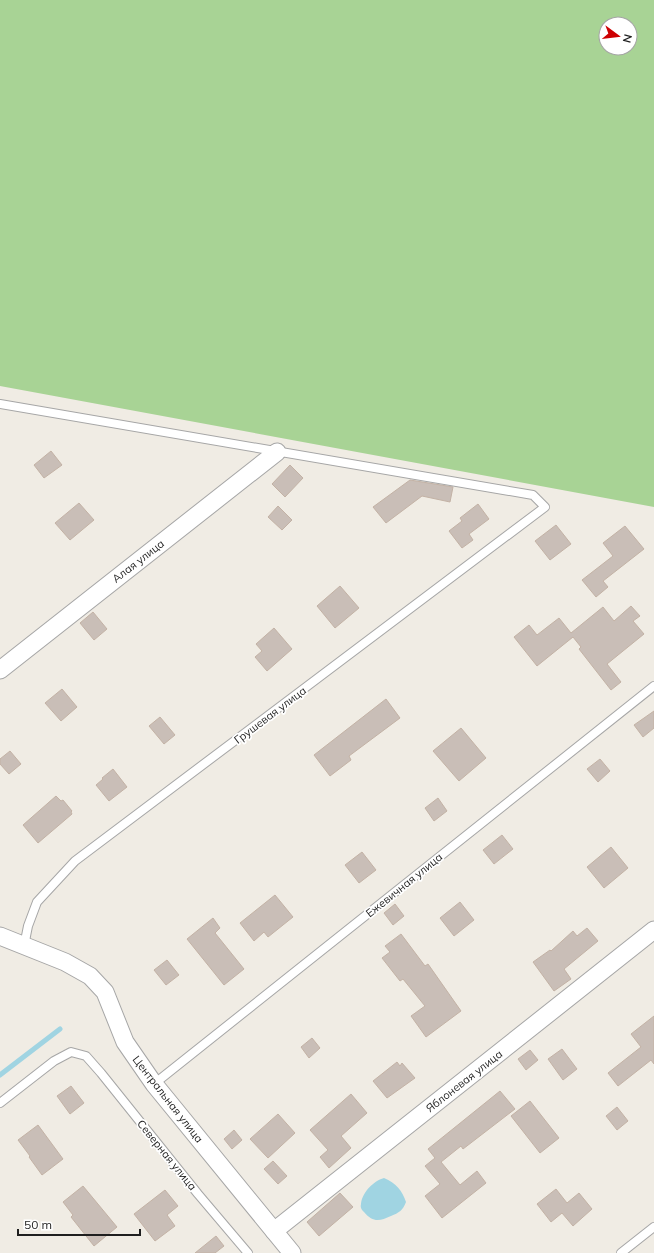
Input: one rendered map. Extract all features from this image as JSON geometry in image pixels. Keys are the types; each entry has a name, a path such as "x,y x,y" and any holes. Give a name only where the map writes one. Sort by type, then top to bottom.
{"street":[{"name":"Алая улица","path":"0,670 277,452"},
{"name":"Яблоневая улица","path":"274,1231 654,930"},
{"name":"Центральная улица","path":"0,936 72,966 90,976 106,992 125,1042 154,1084 292,1253"}],"lane":[{"path":"0,404 277,452"},
{"name":"Грушевая улица","path":"24,946 28,926 38,902 76,861 545,507 533,495 277,452"},
{"name":"Ежевичная улица","path":"154,1084 654,686"},
{"name":"Северная улица","path":"0,1104 54,1061 71,1052 86,1056 248,1253"},
{"path":"621,1253 654,1226"}],"green space":[{"path":"0,0 654,0 654,507 0,386"}],"water":[{"path":"384,1178 398,1187 406,1202 404,1207 396,1214 377,1220 367,1216 362,1210 362,1200 363,1196 372,1185"}],"building":[{"path":"51,451 62,465 44,478 34,465"},
{"path":"290,465 303,478 285,497 272,484"},
{"path":"410,480 453,487 450,502 422,496 386,523 373,507"},
{"path":"79,503 94,520 70,540 55,523"},
{"path":"478,504 489,519 469,534 473,540 462,548 449,531 462,521 460,518"},
{"path":"278,506 292,520 282,530 268,517"},
{"path":"556,525 571,544 550,560 535,541"},
{"path":"625,526 644,549 603,581 608,587 596,597 582,580 613,556 603,543"},
{"path":"340,586 359,608 335,628 317,606"},
{"path":"631,606 640,616 633,621 644,634 607,664 621,682 611,690 579,649 581,647 573,637 537,666 514,637 529,625 537,635 559,618 571,633 603,607 614,621"},
{"path":"93,612 107,629 94,640 80,623"},
{"path":"274,628 292,649 267,671 255,657 262,651 256,644"},
{"path":"62,689 77,707 61,721 45,703"},
{"path":"386,699 400,718 349,756 351,760 330,776 314,755"},
{"path":"654,711 654,728 643,737 634,725"},
{"path":"160,717 175,735 164,744 149,726"},
{"path":"461,728 486,758 459,781 433,751"},
{"path":"10,751 21,764 9,774 0,764 0,759"},
{"path":"600,759 610,771 598,782 587,769"},
{"path":"113,769 127,787 109,801 96,785"},
{"path":"56,796 61,801 63,800 72,811 72,814 38,843 23,825"},
{"path":"438,798 447,811 434,821 425,808"},
{"path":"502,835 513,849 494,864 483,850"},
{"path":"611,847 628,868 604,888 587,867"},
{"path":"362,852 376,870 359,883 345,865"},
{"path":"275,895 293,917 268,937 264,932 254,941 240,923"},
{"path":"460,902 474,920 454,936 440,918"},
{"path":"395,904 404,916 393,925 384,913"},
{"path":"213,918 220,928 215,933 244,969 224,985 187,939"},
{"path":"587,928 598,941 564,969 571,979 554,991 533,962 550,950 551,951 573,931 577,936"},
{"path":"401,934 425,966 428,964 461,1011 426,1037 411,1016 425,1006 403,979 400,981 382,958 390,952 385,946"},
{"path":"167,960 179,975 166,985 154,970"},
{"path":"654,1016 654,1064 651,1060 618,1086 608,1073 641,1047 631,1034"},
{"path":"312,1038 320,1048 309,1058 301,1047"},
{"path":"562,1049 577,1069 563,1080 548,1059"},
{"path":"530,1050 538,1060 526,1070 518,1059"},
{"path":"397,1062 400,1066 402,1063 415,1078 387,1098 373,1081"},
{"path":"71,1086 84,1103 70,1114 57,1096"},
{"path":"500,1091 515,1109 463,1149 461,1146 441,1162 460,1185 477,1171 486,1183 442,1218 425,1196 440,1184 425,1166 435,1158 428,1149"},
{"path":"351,1094 367,1113 341,1136 351,1148 329,1168 320,1157 328,1150 310,1130"},
{"path":"530,1101 559,1138 540,1153 511,1116"},
{"path":"617,1107 628,1121 617,1130 606,1116"},
{"path":"278,1114 295,1133 268,1158 250,1139"},
{"path":"38,1125 63,1159 42,1175 18,1140"},
{"path":"234,1130 242,1140 232,1149 224,1139"},
{"path":"273,1161 287,1176 278,1184 264,1169"},
{"path":"83,1186 117,1227 94,1246 71,1217 73,1215 63,1202"},
{"path":"556,1189 567,1203 579,1193 592,1209 573,1226 562,1213 551,1222 537,1204"},
{"path":"165,1190 178,1206 167,1215 175,1226 155,1241 134,1214"},
{"path":"340,1193 353,1207 319,1236 307,1222"},
{"path":"216,1236 224,1246 215,1253 195,1253"}],"waterway":[{"path":"0,1075 60,1029"}]}
